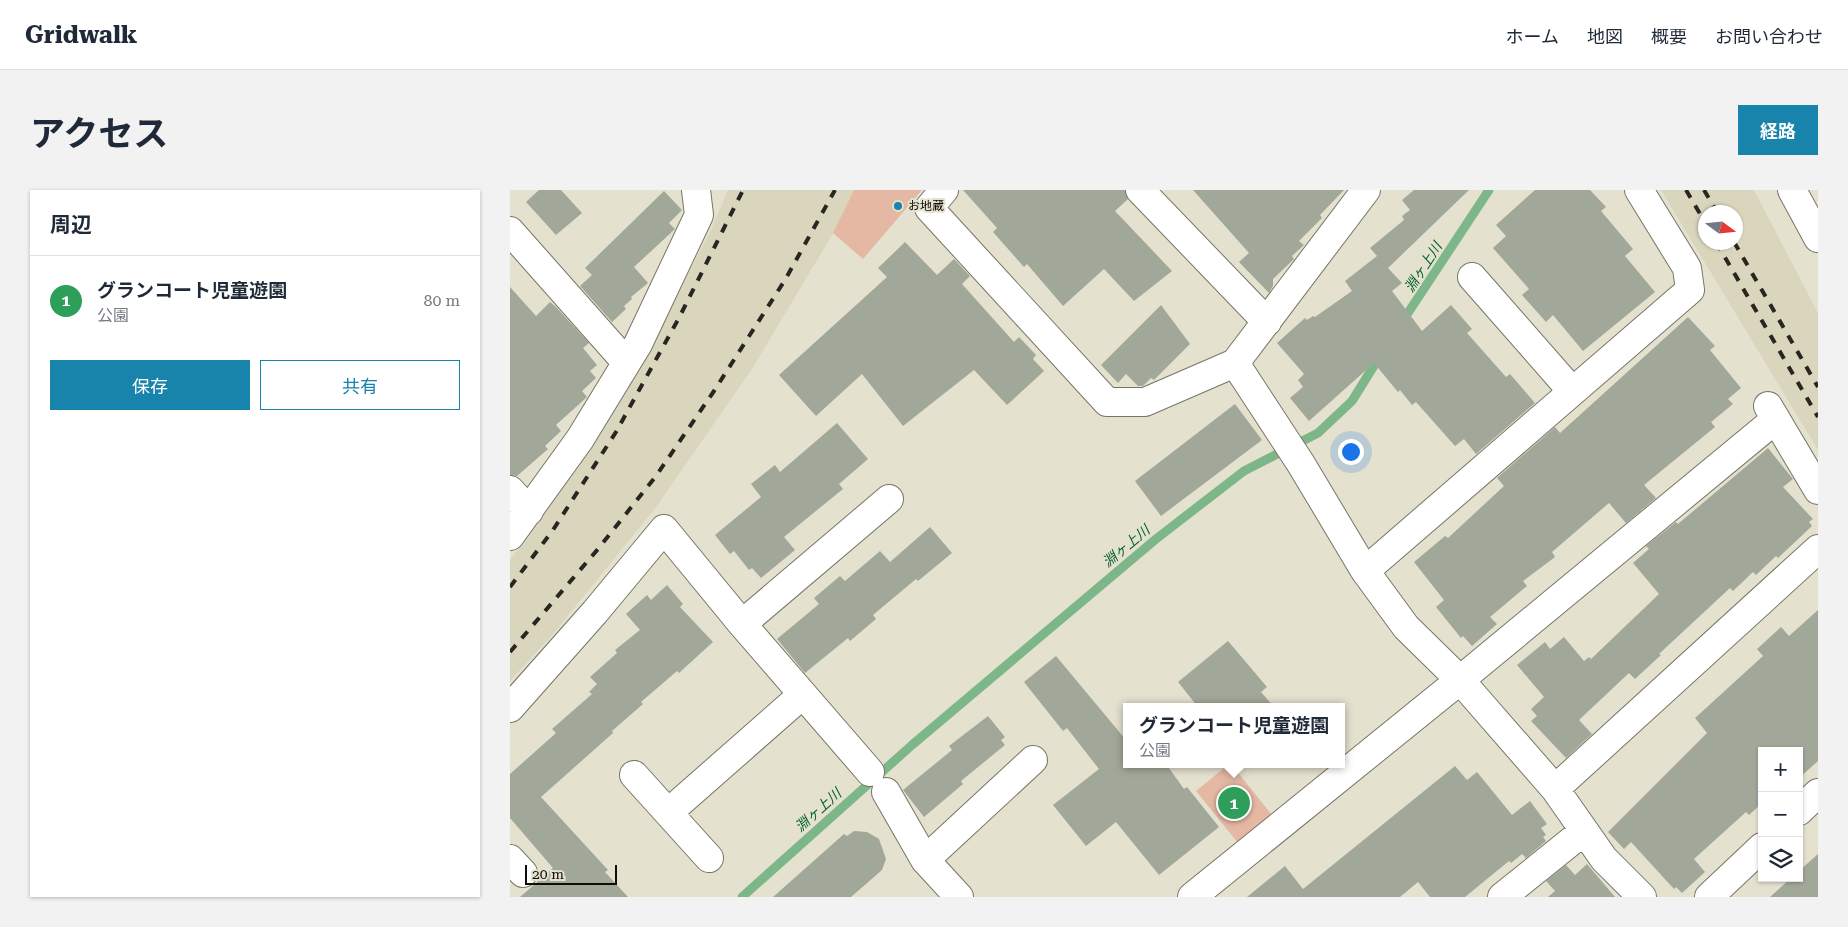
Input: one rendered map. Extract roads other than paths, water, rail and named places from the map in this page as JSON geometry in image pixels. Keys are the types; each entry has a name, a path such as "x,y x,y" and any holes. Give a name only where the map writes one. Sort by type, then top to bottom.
{"street":[{"path":"510,536 580,439 638,344 699,215 696,190"},
{"path":"944,190 928,208 1107,402 1145,402 1235,363 1366,190"},
{"path":"1140,190 1267,322"},
{"path":"1365,571 1690,290 1687,268 1640,190"},
{"path":"1792,190 1818,238"},
{"path":"510,231 626,362"},
{"path":"1472,277 1572,391"},
{"path":"1235,363 1286,440 1365,571 1406,627 1460,680 1556,788 1604,860 1642,897"},
{"path":"1192,897 1460,680 1772,413 1818,490"},
{"path":"510,490 529,511"},
{"path":"742,624 888,499"},
{"path":"510,708 595,612 664,529 802,696 878,782 925,860 959,897"},
{"path":"1556,788 1818,549"},
{"path":"669,812 802,696"},
{"path":"925,860 1034,760"},
{"path":"634,775 709,858"},
{"path":"1803,807 1818,793"},
{"path":"1502,897 1584,831"},
{"path":"1709,897 1758,850"}],"waterway":[{"name":"淵ヶ上川","path":"1402,322 1489,190"},
{"name":"淵ヶ上川","path":"742,897 912,745 1156,539 1244,471 1318,433 1352,401 1380,356"}],"railway":[{"path":"510,587 553,530 616,432 680,316 743,190"},
{"path":"510,652 598,549 656,476 714,391 785,280 835,190"},
{"path":"1686,190 1698,210"},
{"path":"1704,190 1713,205"},
{"path":"1721,250 1818,417"},
{"path":"1739,250 1818,387"}],"place":[{"name":"お地蔵","path":"898,206"},
{"name":"グランコート児童遊園","path":"1234,803"}]}
